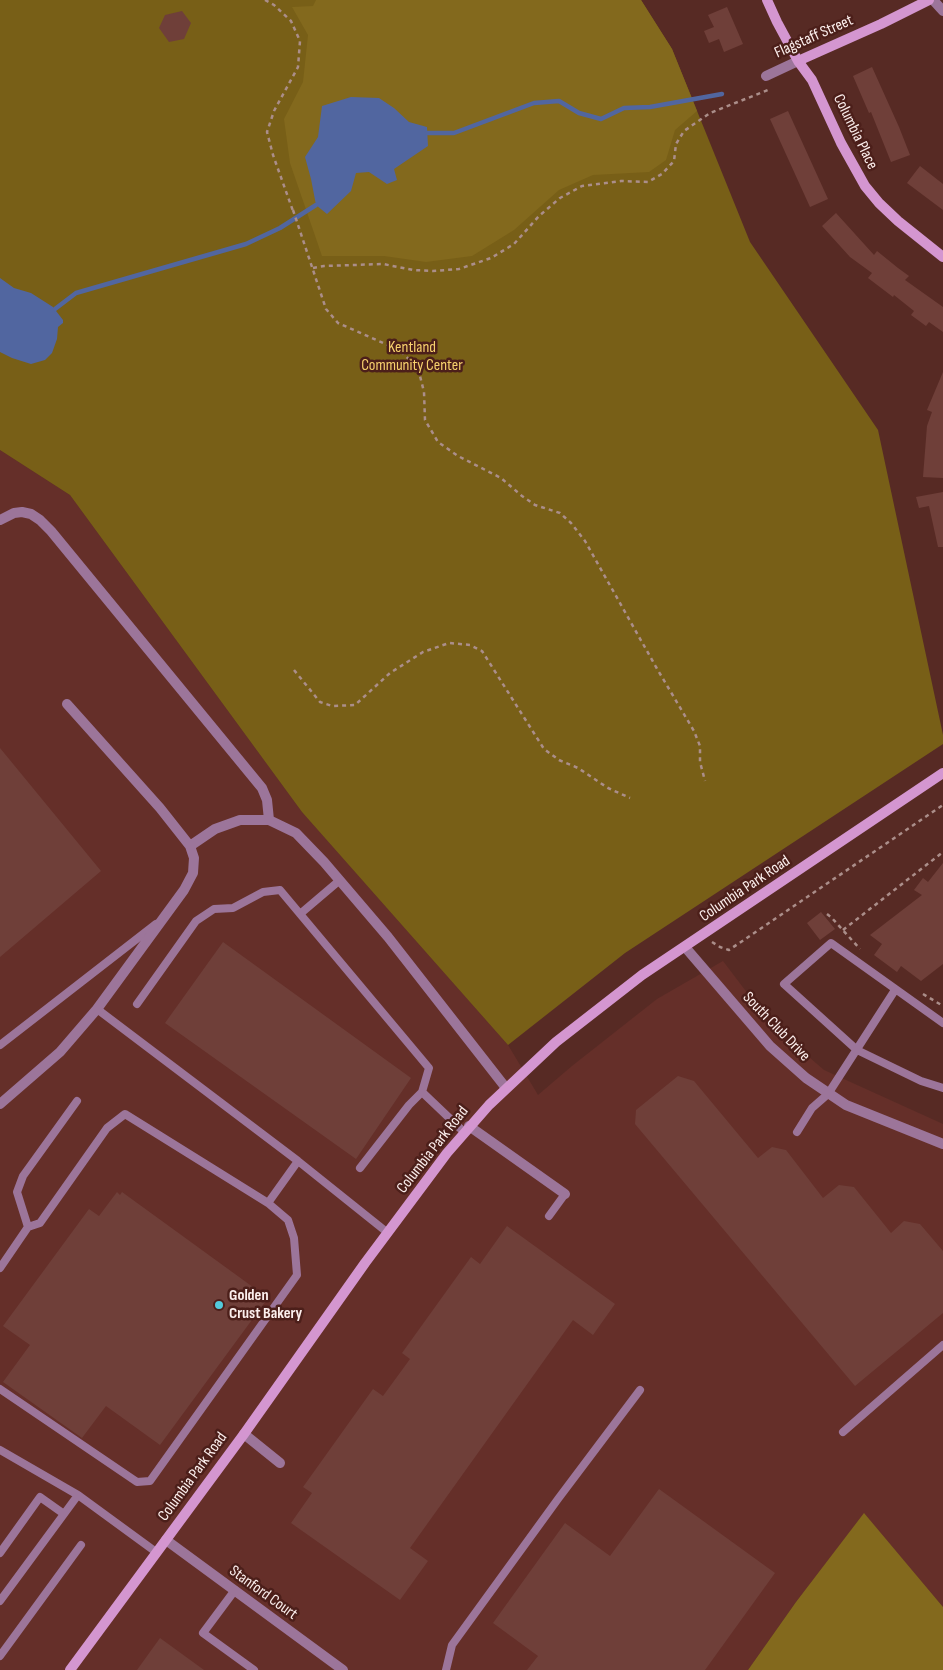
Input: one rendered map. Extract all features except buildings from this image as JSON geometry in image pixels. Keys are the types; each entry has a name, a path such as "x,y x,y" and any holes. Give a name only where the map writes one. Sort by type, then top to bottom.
{"street":[{"name":"Columbia Place","path":"767,0 798,61 812,80 841,143 865,186 879,204 943,257"},
{"name":"Flagstaff Street","path":"766,76 929,0"},
{"path":"933,0 943,11"},
{"path":"0,520 14,513 22,512 31,514 51,531 262,788 268,800 269,820"},
{"path":"0,1104 60,1052 97,1009 184,890 192,873 194,858 190,846 160,808 67,704"},
{"name":"Columbia Park Road","path":"70,1670 244,1434 388,1233 467,1129 506,1088 556,1042 642,976 943,773"},
{"path":"190,846 215,829 240,820 269,820 296,833 340,880 388,937 506,1088"},
{"name":"South Club Drive","path":"686,947 770,1046 791,1066 846,1105 943,1144"},
{"path":"467,1129 565,1194"},
{"path":"244,1434 280,1463"},
{"name":"Stanford Court","path":"166,1540 343,1670"}],"lane":[{"path":"300,914 340,880"},
{"path":"137,1004 196,921 214,909 233,908 263,892 280,890 429,1068 422,1092 409,1105 360,1168"},
{"path":"0,1045 163,919"},
{"path":"943,1023 831,944 784,984 857,1050 921,1081 943,1088"},
{"path":"797,1132 812,1108 828,1094 896,990"},
{"path":"97,1009 298,1161 388,1233"},
{"path":"422,1092 467,1129"},
{"path":"28,1226 17,1192 23,1176 77,1101"},
{"path":"0,1268 28,1226 40,1223 108,1128 125,1114 268,1203 288,1220 294,1238 297,1275 150,1481 137,1482 0,1389"},
{"path":"268,1203 298,1161"},
{"path":"549,1216 565,1194"},
{"path":"843,1432 943,1345"},
{"path":"446,1670 452,1645 640,1390"},
{"path":"0,1450 78,1495 156,1552"},
{"path":"0,1601 78,1495"},
{"path":"0,1553 40,1497 64,1514"},
{"path":"0,1656 81,1545"},
{"path":"235,1590 203,1633 254,1670"}],"path":[{"path":"265,0 274,5 291,21 300,41 298,66 274,112 267,132 273,155 326,309 338,323 399,350 412,362 420,376 424,392 425,420 438,442 458,456 501,478 522,496 535,504 560,513 576,529 585,541 656,668 694,731 700,746 700,762 705,781"},
{"path":"313,268 383,264 413,270 433,271 458,268 491,258 514,244 539,216 560,198 582,186 621,182 648,182 662,174 674,161 676,144 684,130 710,113 768,90 766,76"},
{"path":"294,670 320,702 332,706 355,705 390,673 423,652 449,643 470,645 482,651 544,749 559,760 578,768 608,788 630,798"},
{"path":"703,935 720,947 728,950 943,806"},
{"path":"842,930 943,852"}],"shaded area":[{"path":"316,0 641,0 672,49 697,111 675,130 666,160 649,172 593,175 559,190 514,230 472,256 426,262 384,256 322,256 290,163 284,119 303,82 308,35 292,7 313,6"},
{"path":"0,450 70,495 302,812 508,1045 538,1095 657,999 723,961 781,1033 824,1070 943,1124 943,1607 864,1514 796,1602 748,1670 0,1670"},
{"path":"864,1513 943,1607 943,1670 748,1670 796,1602"}],"green space":[{"name":"Kentland Community Center","path":"0,0 641,0 672,49 750,242 878,430 943,735 943,744 625,953 508,1045 302,812 70,495 0,450"}],"water":[{"path":"351,97 379,98 394,108 409,122 427,127 428,146 394,169 397,180 387,184 369,172 356,173 351,191 327,214 316,205 305,157 318,137 322,106"},
{"path":"0,278 14,288 31,293 53,307 63,320 63,323 58,327 57,339 52,353 45,360 31,364 0,352"}],"waterway":[{"path":"427,133 454,133 534,103 559,101 579,113 601,119 624,108 650,107 722,94"},
{"path":"55,309 76,293 246,244 280,228 316,205"}],"place":[{"name":"Golden Crust Bakery","path":"219,1305"}]}
